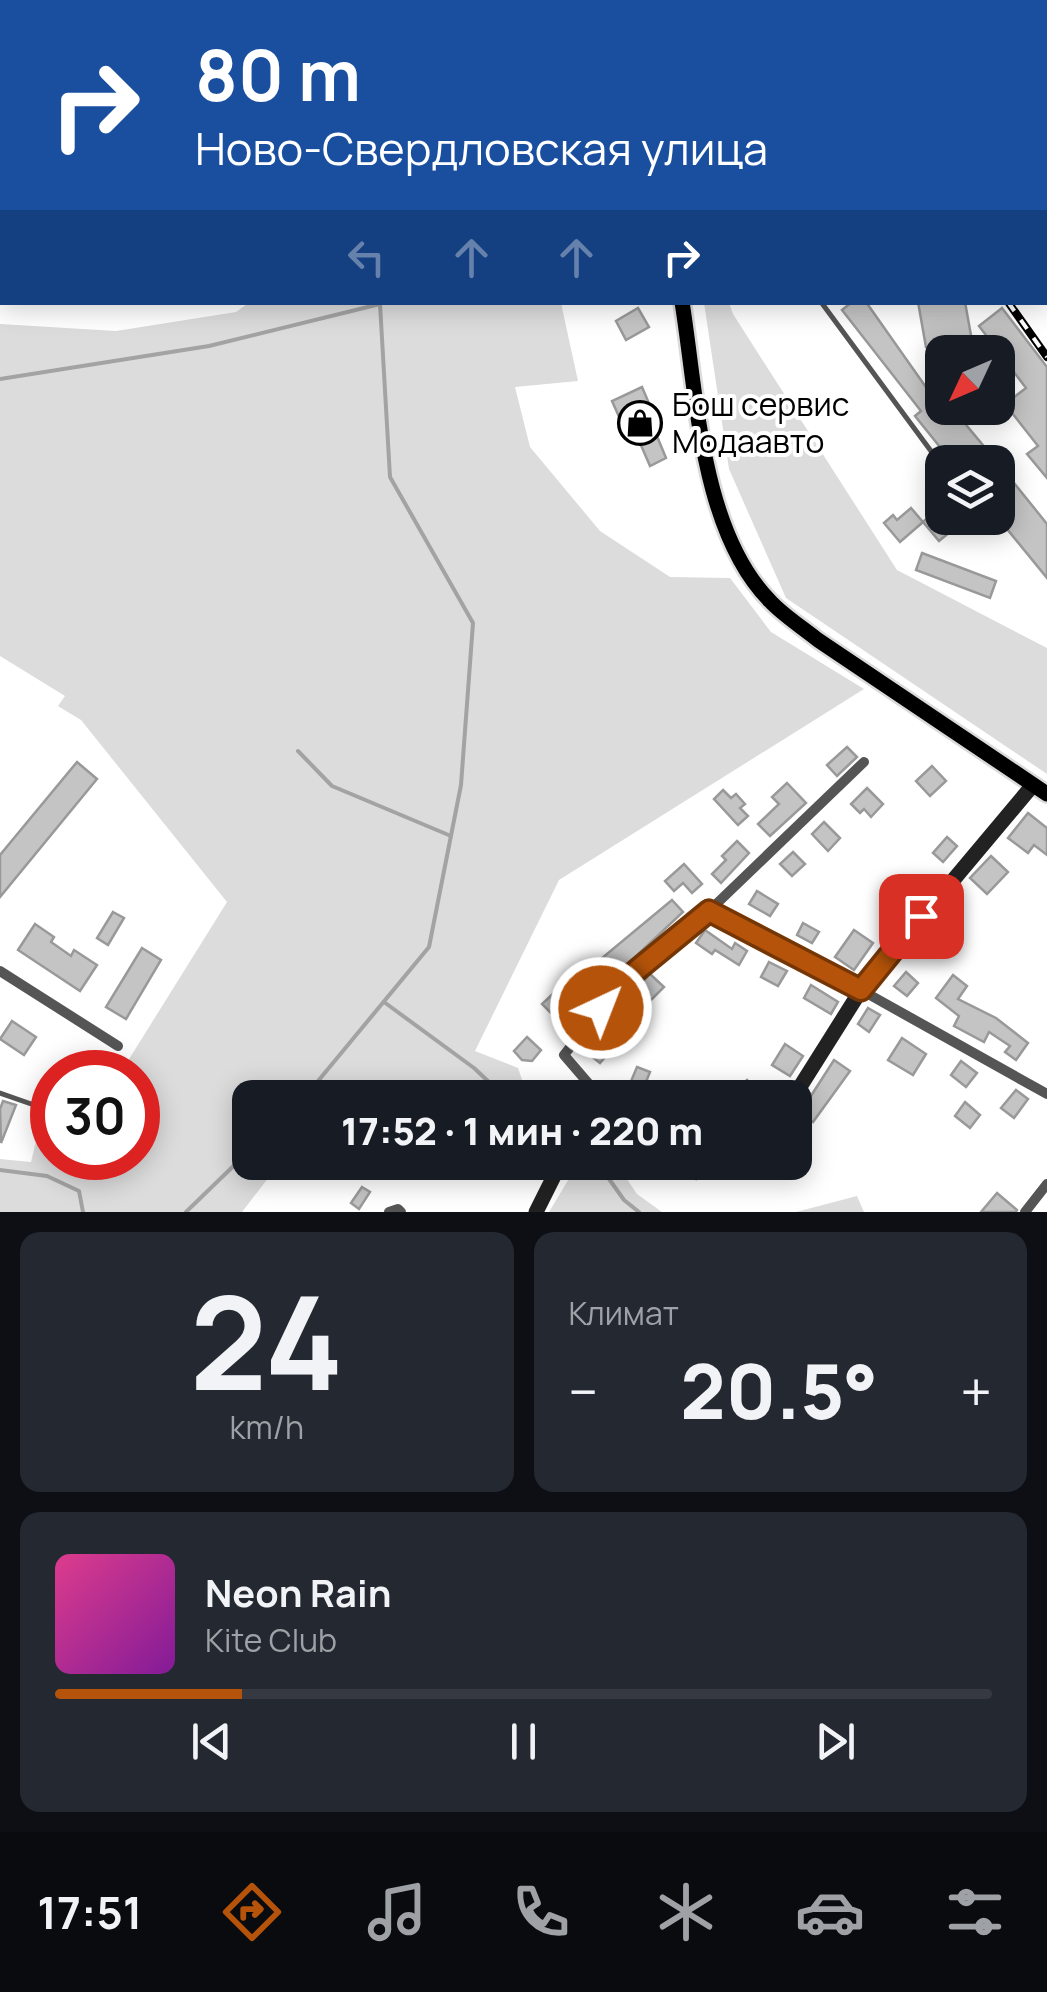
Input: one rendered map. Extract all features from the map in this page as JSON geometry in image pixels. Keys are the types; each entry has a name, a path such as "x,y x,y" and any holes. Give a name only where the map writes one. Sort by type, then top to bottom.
{"main road":[{"path":"682,305 709,474 729,534 756,585 818,640 1040,790 861,990 804,1080"},
{"path":"536,1212 553,1180"}],"street":[{"path":"586,1080 564,1054 620,984 709,911 864,762"},
{"path":"709,911 1047,1094"},
{"path":"0,971 118,1046"},
{"path":"1025,1212 1047,1184"},
{"path":"389,1212 401,1212"}],"lane":[{"path":"823,305 927,445"},
{"path":"0,1093 30,1104"}],"shaded area":[{"path":"246,305 561,305 578,381 515,387 530,447 600,531 670,577 730,578 771,632 864,689 559,880 475,1051 518,1068 522,1080 232,1080 232,1180 267,1180 242,1212 0,1212 0,1159 30,1162 30,1180 160,1180 160,1050 135,1050 227,902 81,720 0,671 58,706 65,696 0,656 0,324 116,331 236,312"},
{"path":"704,305 730,305 897,570 1047,648 1047,774 786,598 729,469"},
{"path":"568,1180 628,1180 637,1194 662,1212 549,1212"},
{"path":"857,1196 864,1212 796,1212"}],"building":[{"path":"848,305 868,305 925,386 925,425 966,425 983,445 938,445 915,416 921,411 842,310"},
{"path":"919,305 966,305 971,335 925,335 925,341"},
{"path":"638,308 649,327 626,340 616,321"},
{"path":"1002,308 1047,367 1047,478 1027,454 1038,446 1015,417 1015,396 1026,388 1015,373 1015,335 986,335 979,326"},
{"path":"642,387 659,427 654,429 666,458 650,466 637,436 629,439 612,401"},
{"path":"1015,484 1047,524 1047,578 1012,535 1015,535"},
{"path":"911,508 923,522 900,542 884,523 893,515 897,520"},
{"path":"922,553 996,581 990,598 916,570"},
{"path":"847,747 857,757 837,776 827,765"},
{"path":"77,762 97,779 0,897 0,855"},
{"path":"932,766 946,781 930,796 916,781"},
{"path":"787,783 806,803 770,836 758,824 779,804 772,797"},
{"path":"867,788 883,804 871,817 851,804"},
{"path":"723,790 731,798 736,794 745,804 740,808 748,816 738,825 714,799"},
{"path":"1028,813 1047,828 1047,855 1034,845 1028,853 1008,838"},
{"path":"824,822 840,838 828,851 812,834"},
{"path":"947,837 957,846 943,862 933,853"},
{"path":"737,841 749,853 721,883 712,874"},
{"path":"793,852 805,864 792,876 780,864"},
{"path":"991,856 1008,872 987,894 970,878"},
{"path":"684,864 702,884 692,893 683,883 674,891 665,881"},
{"path":"905,882 916,891 902,907 891,898"},
{"path":"757,891 778,904 770,916 749,904"},
{"path":"672,900 683,912 617,974 602,958"},
{"path":"944,909 954,917 938,934 929,926"},
{"path":"113,912 124,918 108,945 97,938"},
{"path":"803,923 819,932 812,943 797,935"},
{"path":"35,924 71,956 74,950 97,965 80,991 18,950"},
{"path":"705,930 732,949 735,943 747,951 739,965 696,943"},
{"path":"854,930 873,943 854,970 835,957"},
{"path":"142,948 161,960 126,1019 106,1007"},
{"path":"769,962 787,971 778,986 761,977"},
{"path":"906,972 918,983 907,996 894,986"},
{"path":"650,974 664,987 651,1000 638,987"},
{"path":"953,975 967,986 958,999 996,1018 1028,1043 1016,1060 1005,1052 1010,1046 989,1032 984,1042 954,1026 959,1016 936,998"},
{"path":"578,982 595,997 563,1025 542,1004 557,990 564,997"},
{"path":"811,985 838,1002 831,1014 804,998"},
{"path":"868,1008 880,1015 869,1032 858,1024"},
{"path":"12,1021 36,1037 24,1055 0,1039"},
{"path":"597,1036 612,1049 600,1063 585,1051"},
{"path":"527,1037 541,1050 532,1061 522,1060 514,1051"},
{"path":"902,1038 926,1054 913,1075 888,1060"},
{"path":"785,1044 803,1056 790,1076 772,1065"},
{"path":"834,1060 850,1071 813,1122 812,1094"},
{"path":"961,1061 977,1073 966,1087 951,1075"},
{"path":"637,1067 650,1072 647,1080 632,1080"},
{"path":"1016,1090 1028,1099 1014,1118 1001,1108"},
{"path":"3,1101 16,1105 1,1143 0,1109"},
{"path":"965,1102 980,1115 970,1128 955,1116"},
{"path":"362,1187 370,1192 359,1209 351,1203"},
{"path":"997,1193 1017,1210 1016,1212 981,1212"}],"waterway":[{"path":"0,379 209,346 376,305"},
{"path":"319,1080 429,947 461,785 473,623 390,477 380,305"},
{"path":"298,751 332,786 451,836"},
{"path":"384,1002 487,1080"},
{"path":"186,1212 232,1167"},
{"path":"0,1170 47,1176 79,1191 83,1212"},
{"path":"610,1180 639,1212"}],"railway":[{"path":"1010,305 1047,357"}],"place":[{"name":"Бош сервис Модаавто","path":"640,423"}],"route":[{"path":"601,1008 620,984 709,911 861,990 921,916"}]}
